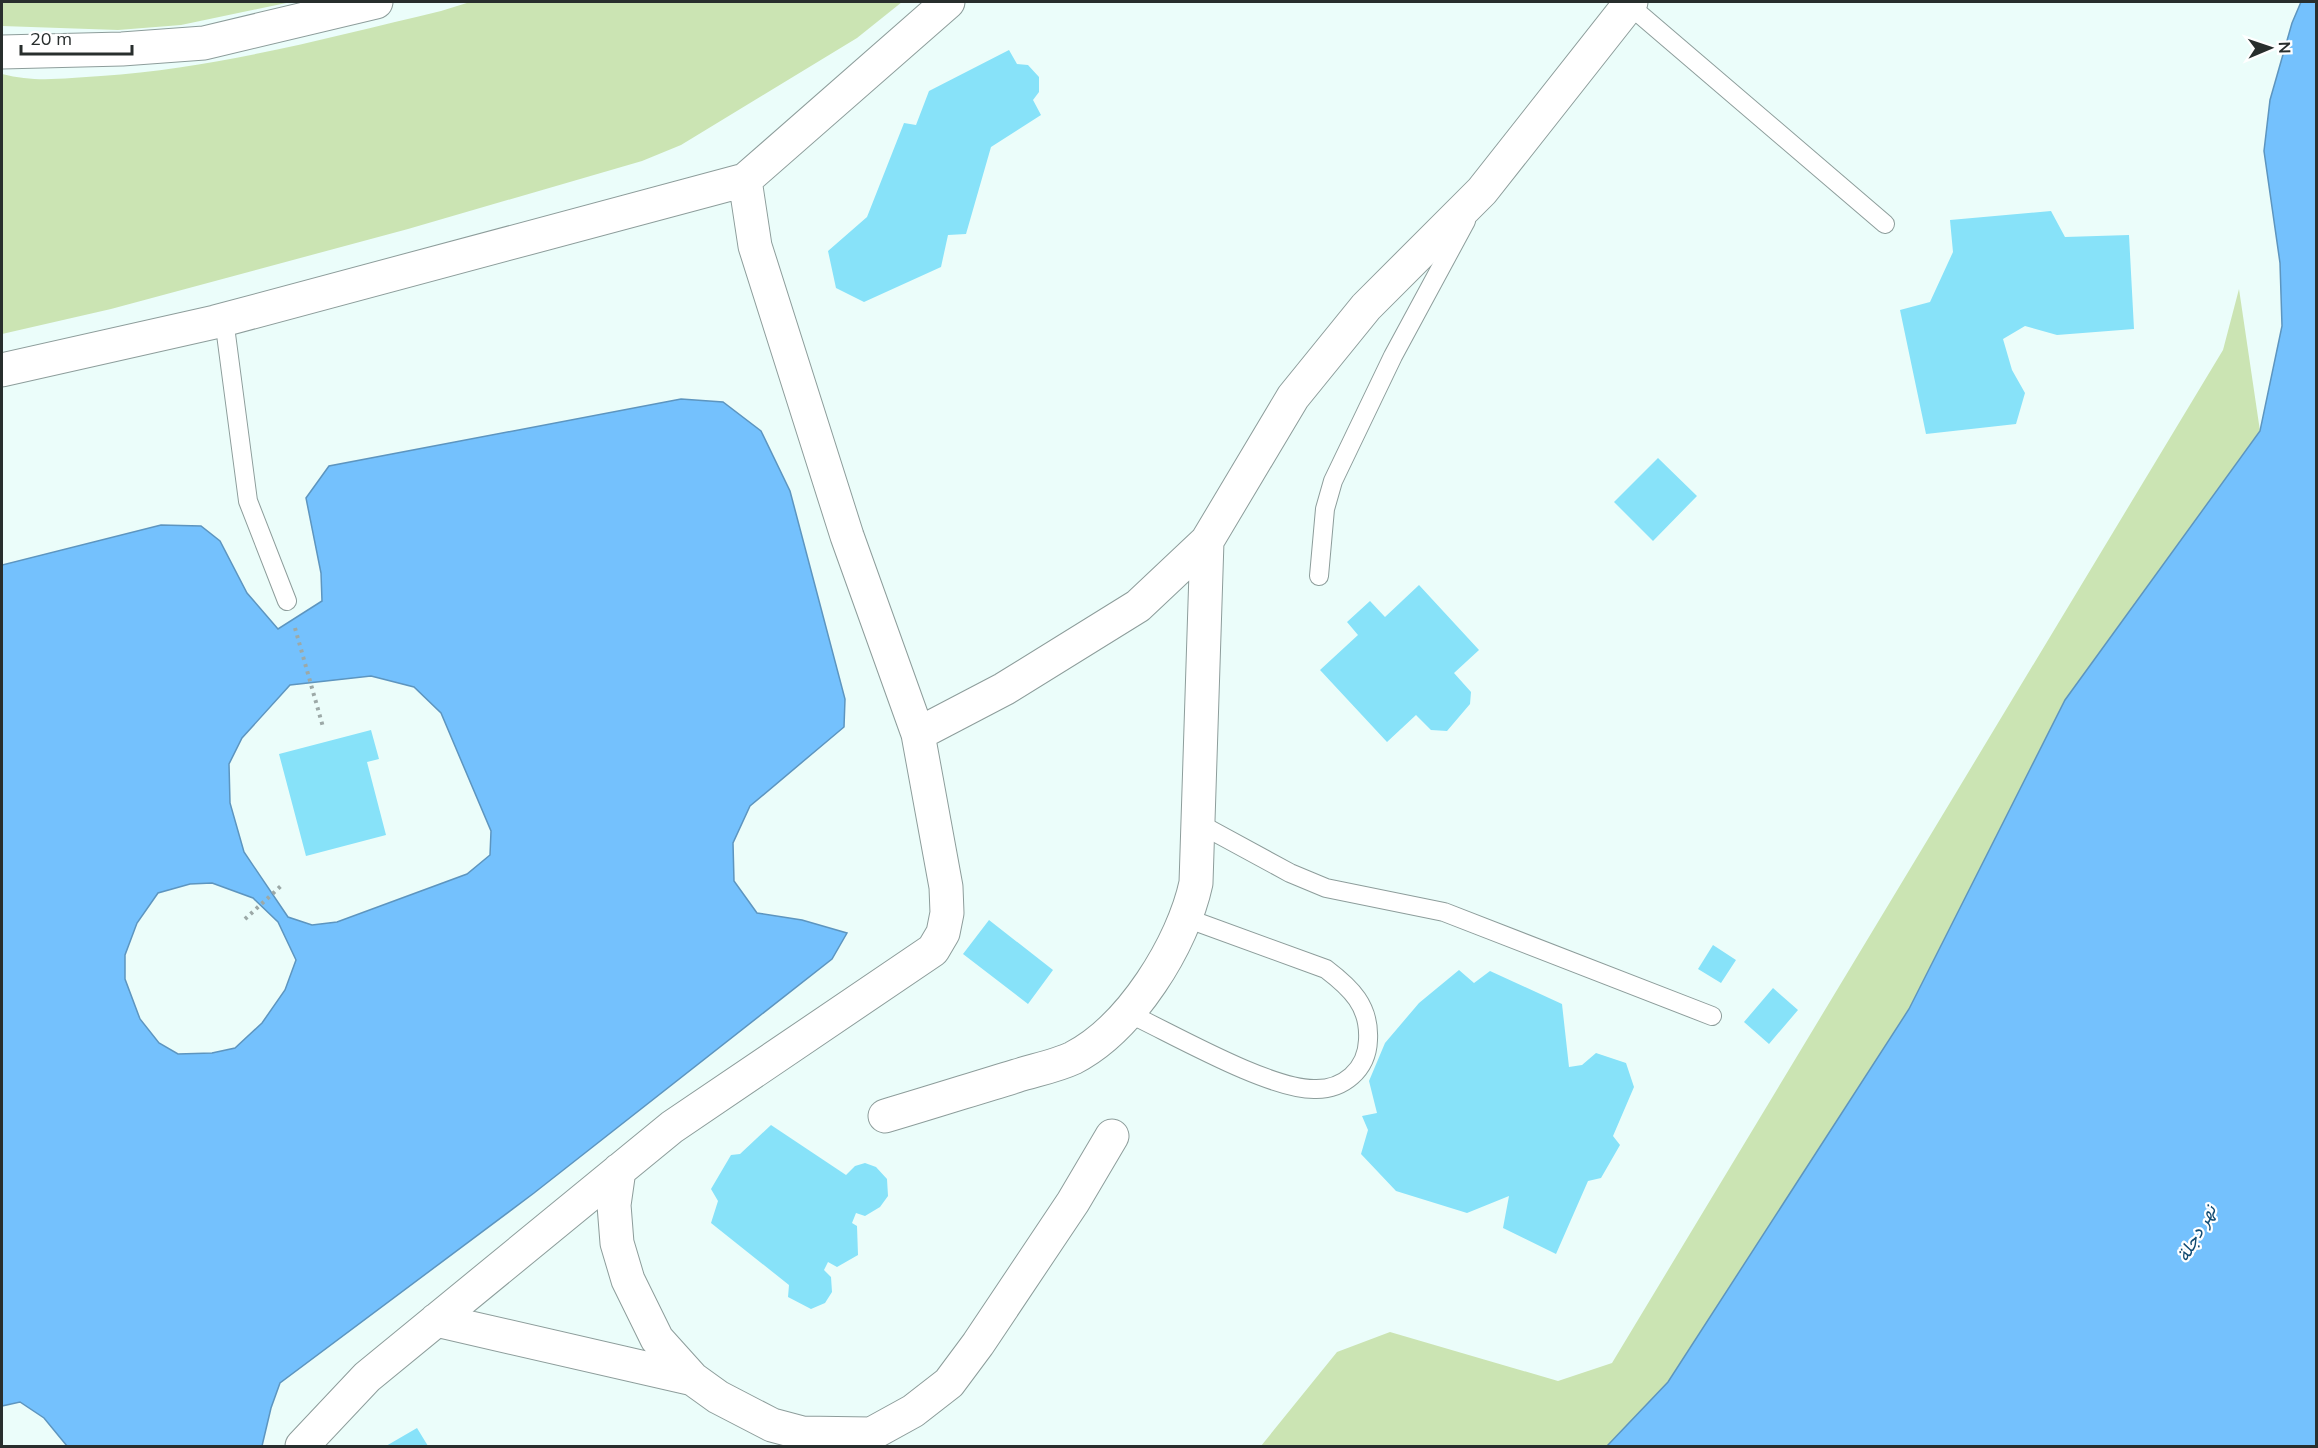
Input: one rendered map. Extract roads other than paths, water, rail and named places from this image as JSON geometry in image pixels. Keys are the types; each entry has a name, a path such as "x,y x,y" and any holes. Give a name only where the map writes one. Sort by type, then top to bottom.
{"street":[{"path":"2,52 122,49 204,43 376,2"},
{"path":"2,370 224,319 745,180 948,2"},
{"path":"918,734 1004,689 1138,606 1207,541 1293,397 1366,307 1482,190 1630,3"},
{"path":"302,1446 367,1377 672,1127 933,950 943,933 947,913 946,887 918,734 847,536 755,246 745,180"},
{"path":"885,1116 1072,1058 1106,1036 1128,1013 1157,972 1186,918 1196,882 1207,541"},
{"path":"619,1170 614,1205 617,1243 628,1280 657,1339 693,1379 718,1397 772,1425 802,1433 860,1440 913,1411 949,1383 1067,1211 1112,1136"},
{"path":"436,1320 693,1379"}],"lane":[{"path":"1630,3 1885,224"},
{"path":"1319,576 1325,509 1333,482 1393,356 1482,190"},
{"path":"224,319 248,501 287,601"},
{"path":"1198,823 1290,873 1326,888 1444,912 1712,1016"},
{"path":"1128,1013 1258,1074 1290,1086 1314,1089 1337,1086 1352,1077 1362,1063 1368,1042 1368,1021 1362,1003 1345,983 1326,969 1186,918"}],"water":[{"name":"نهر دجلة","path":"2301,2 2316,2 2316,1446 1607,1446 1668,1382 1909,1009 2065,700 2260,431 2282,326 2280,263 2264,151 2270,100 2292,23"},
{"path":"681,399 723,402 761,431 790,491 845,699 844,727 750,806 733,843 734,881 757,913 802,920 847,933 832,959 534,1193 280,1383 262,1446 67,1446 44,1418 20,1402 2,1406 2,565 161,525 201,526 220,541 247,593 278,629 322,601 321,573 306,498 329,466","holes":["371,676 414,687 441,713 491,831 490,855 467,874 337,922 312,925 288,917 244,852 230,803 229,764 242,738 290,685","212,883 253,898 278,922 296,960 285,990 262,1023 235,1048 212,1053 178,1054 159,1043 140,1019 125,979 125,955 137,923 158,893 190,884"]}]}
